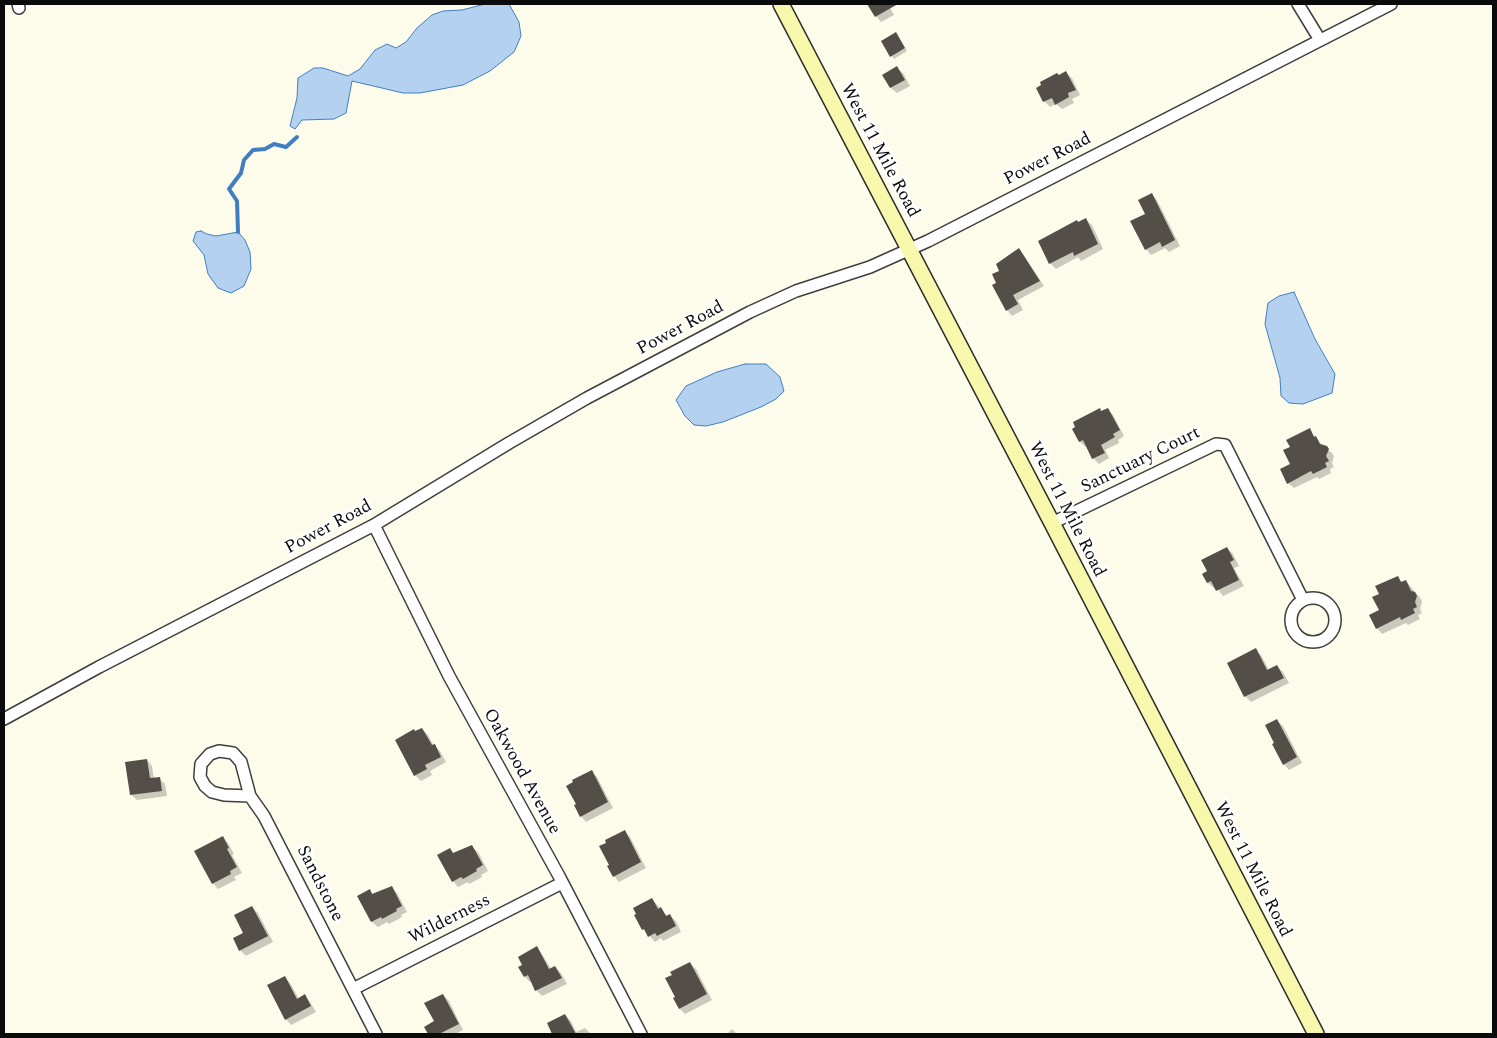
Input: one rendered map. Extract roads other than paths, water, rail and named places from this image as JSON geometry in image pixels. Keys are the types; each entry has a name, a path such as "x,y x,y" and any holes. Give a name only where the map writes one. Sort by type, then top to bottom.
{"street":[{"name":"West 11 Mile Road","path":"781,4 1316,1034"},
{"path":"1298,4 1320,40"},
{"name":"Power Road","path":"4,719 374,525 578,403 750,312 796,291 870,267 909,250 1391,4"},
{"name":"Sanctuary Court","path":"1052,523 1216,444 1225,445 1303,600"},
{"name":"Oakwood Avenue","path":"374,525 449,676 562,883 641,1034"},
{"name":"Sandstone","path":"250,796 224,796 212,792 205,786 200,777 201,764 210,754 219,751 233,754 241,762 250,796 264,816 294,872 376,1034"},
{"name":"Wilderness","path":"353,989 562,883"}],"water":[{"path":"485,4 509,4 519,22 521,36 514,52 490,71 463,85 420,93 403,93 352,81 346,113 334,119 302,120 295,129 290,126 297,98 298,78 314,68 323,68 348,76 360,69 375,50 387,44 396,48 406,42 417,28 432,15 443,11 462,10"},
{"path":"201,231 216,236 238,232 245,240 250,252 251,269 244,286 231,293 218,288 208,274 204,255 193,241 196,232"},
{"path":"1294,292 1315,339 1335,374 1332,393 1303,404 1289,403 1281,396 1280,378 1265,324 1268,303 1279,296"},
{"path":"745,364 766,364 780,377 784,391 776,399 761,407 723,422 706,426 694,425 685,416 676,400 686,386 717,372"}],"waterway":[{"path":"238,232 237,201 229,189 241,173 244,160 253,150 265,149 274,144 286,147 297,137"}]}
